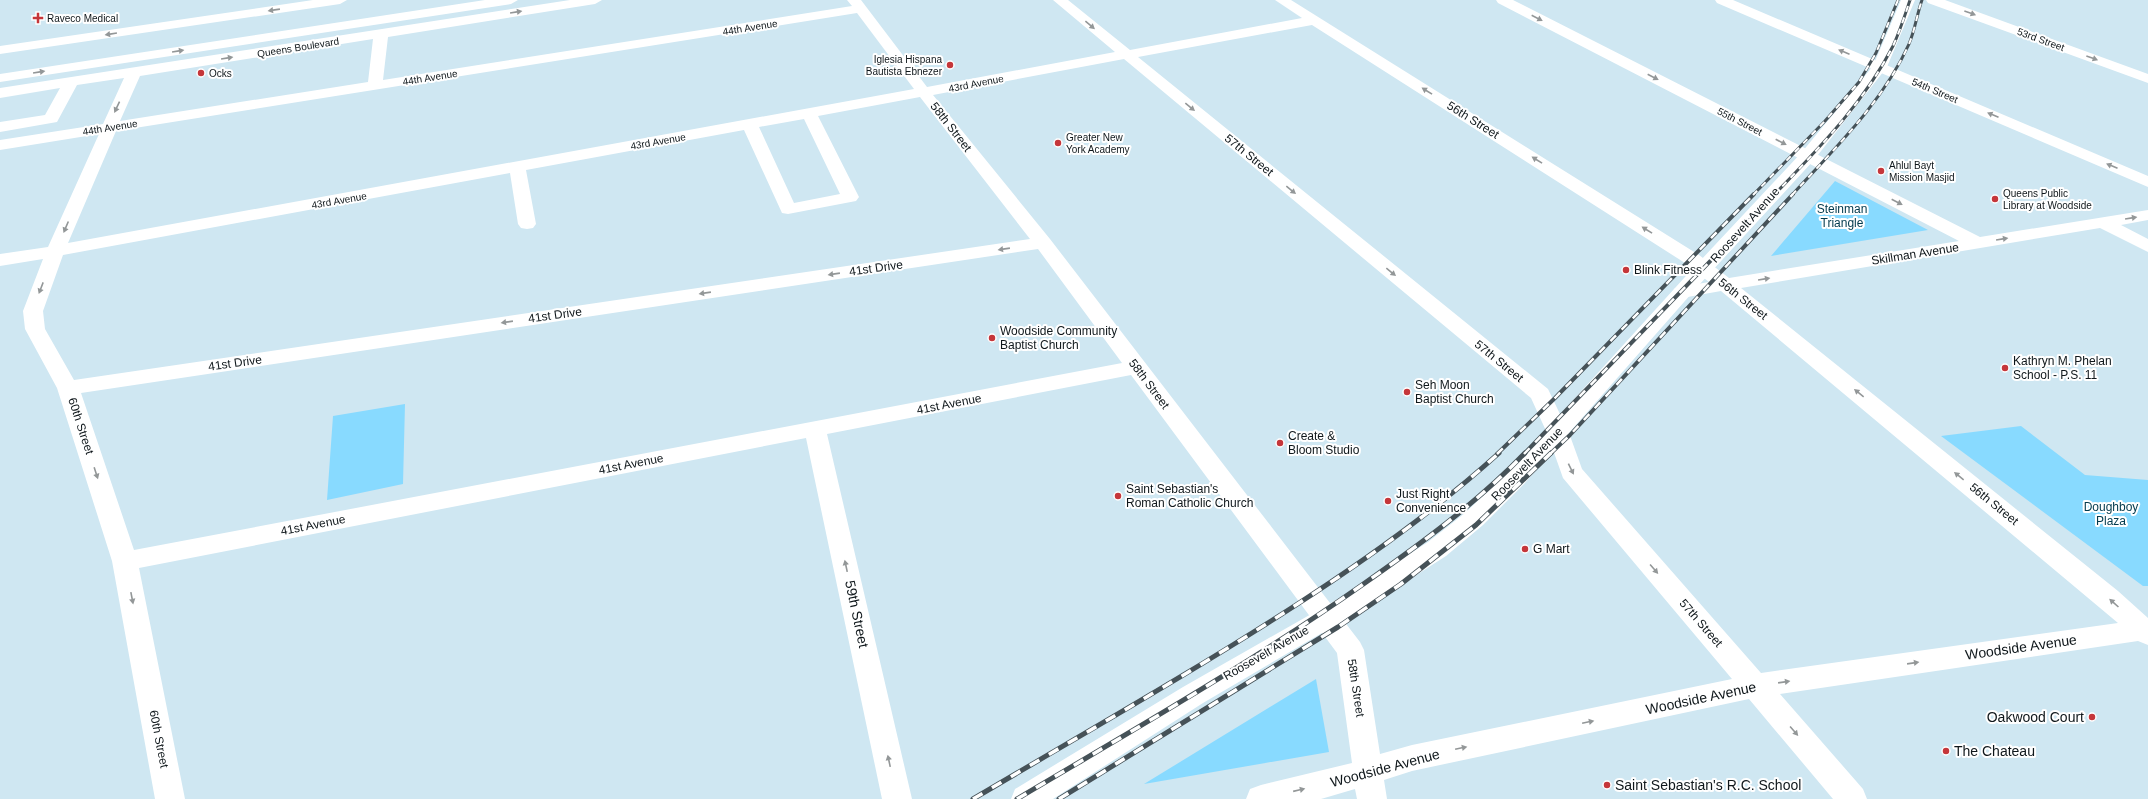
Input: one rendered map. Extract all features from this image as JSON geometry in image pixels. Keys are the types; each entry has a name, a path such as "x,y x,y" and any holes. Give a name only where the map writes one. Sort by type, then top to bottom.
{"street":[{"path":"369,8 424,0"},
{"name":"Queens Boulevard","path":"0,78 511,0"},
{"name":"Queens Boulevard","path":"0,93 595,0"},
{"name":"57th Street","path":"1060,0 1540,394 1558,433 1571,472 1852,799"},
{"name":"56th Street","path":"1282,0 1680,251 1705,269 2097,588 2146,631"},
{"name":"55th Street","path":"1503,0 1977,243"},
{"name":"54th Street","path":"1722,0 2148,182"},
{"name":"Roosevelt Avenue","path":"1026,799 1193,695 1327,618 1437,549 1474,519 1558,433 1682,292 1705,269 1808,156 1880,67 1908,0"},
{"name":"53rd Street","path":"1933,0 2148,79"},
{"name":"44th Avenue","path":"0,145 375,86 857,4"},
{"name":"58th Street","path":"857,4 924,93 1042,243 1350,650 1370,785"},
{"path":"0,50 343,6"},
{"path":"0,64 343,6"},
{"path":"307,31 385,25 456,15 486,17"},
{"name":"43rd Avenue","path":"0,260 55,252 1315,20"},
{"path":"375,86 381,34"},
{"name":"60th Street","path":"134,72 108,128 55,252 33,311 35,329 68,388 125,561 170,799"},
{"path":"0,127 51,119 71,82"},
{"path":"0,108 62,98"},
{"path":"750,124 754,139 788,209 850,197 809,114"},
{"path":"517,167 527,224"},
{"name":"Skillman Avenue","path":"1682,292 2148,215"},
{"path":"2104,223 2148,246"},
{"name":"41st Drive","path":"68,388 1042,243"},
{"name":"41st Avenue","path":"125,561 1136,367"},
{"name":"59th Street","path":"815,429 897,799"},
{"name":"Woodside Avenue","path":"1261,799 1327,784 1370,785 1412,758 1756,686 2146,631"}],"green space":[{"name":"Steinman Triangle","path":"1835,181 1928,230 1771,256"},
{"path":"405,404 403,484 327,500 333,416"},
{"name":"Doughboy Plaza","path":"2021,426 2085,475 2148,480 2148,586 2143,586 1941,436"},
{"path":"1316,679 1329,752 1144,784"}],"railway":[{"path":"1753,195 1825,121 1859,82 1876,53 1898,0"},
{"path":"1774,195 1839,125 1868,87 1893,46 1910,0"},
{"path":"1792,195 1857,124 1886,85 1909,44 1922,0"},
{"path":"1497,454 1555,398 1754,194"},
{"path":"1524,454 1775,194"},
{"path":"1550,454 1570,435 1793,194"},
{"path":"973,799 1176,679 1323,588 1426,514 1499,453"},
{"path":"1059,799 1338,627 1401,584 1476,525 1551,453"},
{"path":"1017,799 1235,669 1320,614 1447,523 1487,489 1524,454"}],"place":[{"name":"Raveco Medical","path":"38,18"},
{"name":"Iglesia Hispana Bautista Ebnezer","path":"950,65"},
{"name":"Ocks","path":"201,73"},
{"name":"Greater New York Academy","path":"1058,143"},
{"name":"Ahlul Bayt Mission Masjid","path":"1881,171"},
{"name":"Queens Public Library at Woodside","path":"1995,199"},
{"name":"Blink Fitness","path":"1626,270"},
{"name":"Woodside Community Baptist Church","path":"992,338"},
{"name":"Kathryn M. Phelan School - P.S. 11","path":"2005,368"},
{"name":"Seh Moon Baptist Church","path":"1407,392"},
{"name":"Create & Bloom Studio","path":"1280,443"},
{"name":"Saint Sebastian's Roman Catholic Church","path":"1118,496"},
{"name":"Just Right Convenience","path":"1388,501"},
{"name":"G Mart","path":"1525,549"},
{"name":"Oakwood Court","path":"2092,717"},
{"name":"The Chateau","path":"1946,751"},
{"name":"Saint Sebastian's R.C. School","path":"1607,785"}]}
